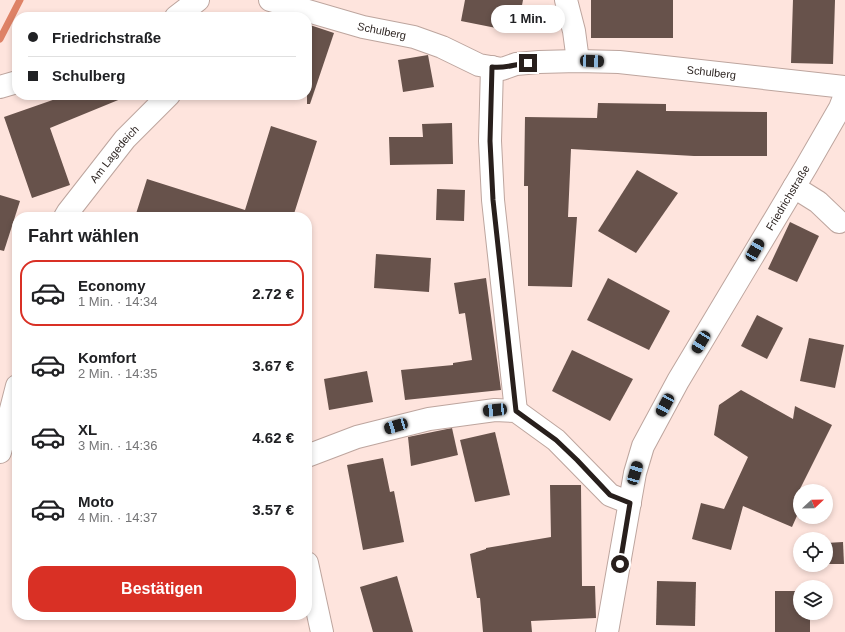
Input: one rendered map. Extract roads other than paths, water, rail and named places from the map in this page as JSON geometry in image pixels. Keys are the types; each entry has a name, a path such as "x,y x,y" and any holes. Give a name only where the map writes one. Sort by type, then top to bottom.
{"street":[{"path":"182,12 198,0"},
{"name":"Schulberg","path":"270,0 311,12"},
{"path":"566,0 574,31 578,61"},
{"name":"Schulberg","path":"312,12 363,27 414,38 442,47 479,65 502,69 516,64 578,61 619,62 845,87"},
{"path":"492,67 490,141 493,200 516,411"},
{"path":"0,87 12,83"},
{"name":"Am Lagedeich","path":"68,212 125,139 164,100"},
{"name":"Friedrichstraße","path":"607,632 635,473 643,446 682,374 843,104"},
{"path":"794,187 818,202 839,222"},
{"path":"312,454 357,437 429,419 495,410 516,411 556,440 610,495 630,503"},
{"path":"0,452 12,423"},
{"path":"312,586 322,632"}],"waterway":[{"path":"14,12 20,0"},
{"path":"0,39 12,16"}]}
